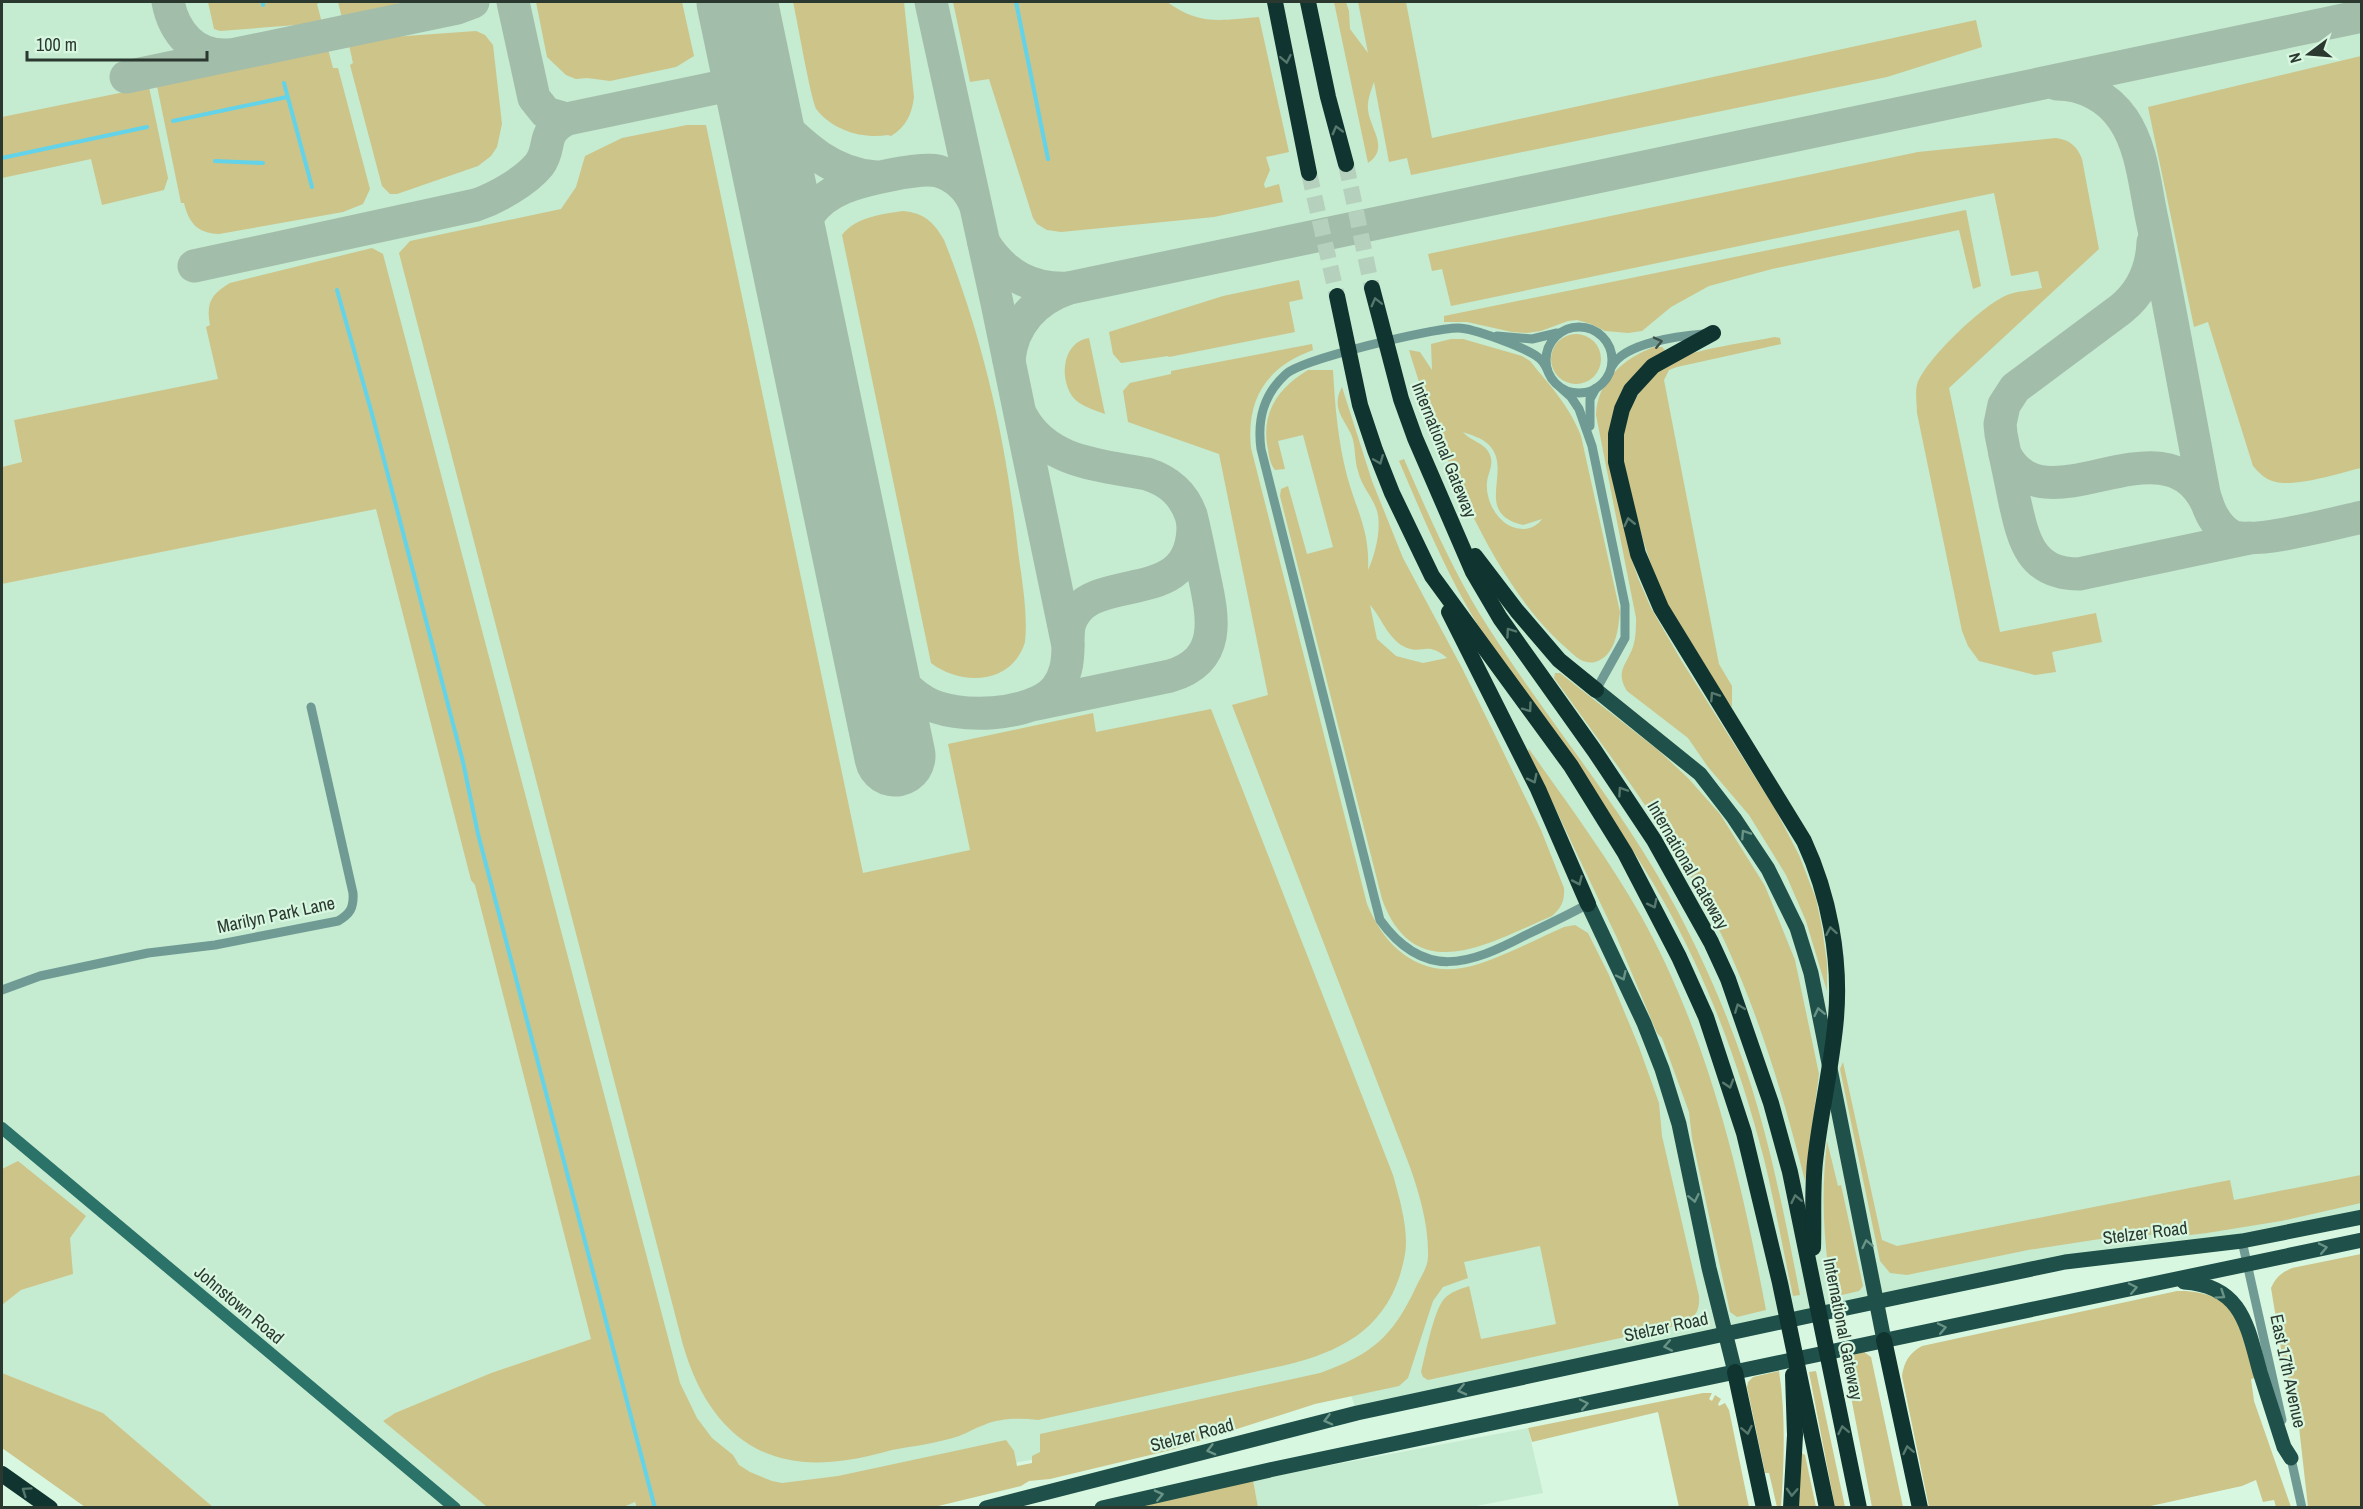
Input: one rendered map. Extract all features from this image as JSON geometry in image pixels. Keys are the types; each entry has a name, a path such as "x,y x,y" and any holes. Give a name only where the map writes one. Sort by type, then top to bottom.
{"highway":[{"path":"1275,2 1309,173"},
{"path":"1308,2 1328,97 1346,164"},
{"name":"International Gateway","path":"1372,288 1401,399 1415,438 1473,572 1500,618 1594,750 1654,840 1711,942 1743,1018 1771,1103 1790,1172 1859,1508"},
{"path":"1336,296 1360,405 1392,493 1538,789 1588,904"},
{"path":"1713,333 1653,366 1631,390 1616,434 1616,462 1638,554 1661,608 1804,841 1812,856 1826,902 1834,947 1837,989 1836,1018 1818,1136 1813,1186 1813,1276"},
{"path":"1449,518 1517,611 1559,660 1596,690"},
{"path":"1432,576 1570,766 1626,853 1653,903 1706,1017 1744,1133 1792,1338 1798,1391 1827,1508"},
{"path":"1884,1340 1920,1508"},
{"path":"1735,1372 1764,1508"},
{"path":"1791,1508 1798,1391"},
{"path":"2,1474 50,1508"}],"main road":[{"path":"1596,690 1700,774 1734,818 1768,869 1797,928 1811,973 1884,1340"},
{"path":"1588,904 1644,1023 1679,1124 1735,1372"},
{"name":"Johnstown Road","path":"2,1128 455,1508"},
{"name":"Stelzer Road","path":"986,1508 1357,1413 1878,1301 2065,1262 2242,1241 2361,1217"},
{"path":"1102,1508 1274,1469 2361,1240"},
{"path":"2166,1281 2199,1283 2220,1292 2239,1309 2252,1336 2284,1447 2290,1458"}],"street":[{"path":"1489,336 1532,339 1577,327 1588,328 1598,332 1610,349 1611,368"},
{"path":"1588,904 1503,947 1476,959 1460,961 1430,958 1414,952 1390,934 1380,920 1263,459 1258,431 1260,414 1274,387 1287,373 1318,359 1448,329 1464,328 1533,354 1541,360 1554,382 1571,397 1579,409 1592,446"},
{"path":"1547,369 1546,351 1551,342 1564,330"},
{"path":"1596,690 1623,644 1626,626 1623,598 1592,446 1590,399 1596,388 1607,378 1618,357 1632,350 1685,336 1713,333"},
{"path":"1562,389 1572,393 1583,393 1596,388"},
{"name":"Marilyn Park Lane","path":"2,990 52,974 148,953 215,945 338,921 348,915 354,905 353,893 311,707"},
{"name":"East 17th Avenue","path":"2242,1241 2302,1508"}],"shaded area":[{"path":"2,2 2361,2 2361,1210 2280,1234 2065,1262 1357,1413 1349,1389 1086,1451 959,1472 823,1507 621,1507 635,1502 591,1339 491,1373 395,1413 383,1421 487,1507 213,1507 103,1413 2,1373 2,1305 21,1290 73,1274 19,1162 2,1169 2,584 376,508 96,404 14,420 22,463 2,467"},
{"path":"208,2 320,2 317,4 322,23 220,31 214,29"},
{"path":"338,2 402,2 342,18"},
{"path":"536,2 682,2 694,56 676,67 610,81 576,79 566,75 547,57"},
{"path":"793,2 904,2 914,97 907,120 891,136 869,136 850,132 832,123 817,110"},
{"path":"953,2 1167,2 1190,15 1211,20 1259,17 1289,152 1266,157 1270,170 1264,184 1265,188 1279,184 1283,202 1214,217 1061,232 1047,230 1037,224 1033,218 989,79 970,82"},
{"path":"1334,2 1346,2 1350,29 1368,53 1358,2 1406,2 1432,138 1976,20 1982,47 1887,77 1411,175 1407,158 1389,162 1374,82 1368,110 1377,138 1378,151 1368,163"},
{"path":"476,31 485,35 493,45 502,124 497,147 491,156 478,166 397,194 390,194 382,186 350,65 353,63 349,45 378,38"},
{"path":"328,49 333,68 338,68 370,189 363,204 343,212 219,234 205,232 195,226 188,216 184,203 181,203 157,86"},
{"path":"2361,56 2361,468 2295,483 2276,482 2260,474 2253,466 2208,322 2194,327 2148,107"},
{"path":"149,87 168,178 164,190 102,205 91,159 2,178 2,117"},
{"path":"687,125 706,125 863,873 970,850 948,744 1093,713 1096,732 1211,709 1393,1175 1402,1209 1406,1234 1405,1251 1400,1275 1392,1294 1370,1325 1341,1346 1286,1365 1038,1420 997,1421 951,1438 847,1460 815,1462 787,1459 762,1451 741,1439 722,1421 706,1400 693,1374 683,1345 399,253 410,241 561,209 576,187 585,156 622,138"},
{"path":"2056,138 2072,144 2082,159 2099,249 1949,388 2000,632 2096,613 2102,642 2052,652 2056,672 2035,675 1979,661 1968,646 1962,631 1917,413 1917,385 1930,362 1955,335 2005,296 2042,288 2038,271 2011,276 1994,193 1451,306 1442,269 1432,271 1428,254 1918,152"},
{"path":"1966,210 1981,286 1973,289 1959,230 1772,269 1709,286 1671,307 1642,331 1628,333 1605,331 1577,320 1527,333 1467,322 1444,322 1444,316"},
{"path":"903,211 928,219 944,240 982,354 1007,472 1024,597 1025,642 1009,667 997,674 984,677 970,678 957,675 931,663 842,235 862,220"},
{"path":"372,248 383,254 680,1383 697,1418 712,1438 733,1455 739,1465 750,1472 782,1483 838,1476 1006,1440 1014,1451 1017,1466 1032,1463 1032,1456 1040,1452 1040,1434 1320,1373 1338,1366 1354,1359 1378,1342 1389,1332 1407,1305 1428,1261 1425,1223 1417,1189 1232,705 1268,695 1219,454 1128,422 1123,391 1130,383 1171,374 1171,371 1312,344 1313,350 1283,365 1263,387 1252,414 1251,448 1367,904 1382,932 1403,954 1430,967 1445,969 1462,968 1486,962 1564,927 1575,925 1588,933 1609,975 1659,1103 1662,1136 1699,1296 1699,1305 1695,1315 1685,1324 1428,1380 1423,1377 1421,1372 1440,1305 1449,1294 1469,1286 1481,1339 1556,1324 1540,1246 1464,1262 1468,1278 1443,1287 1433,1301 1408,1378 1399,1386 1315,1404 1171,1450 1050,1479 1029,1481 1021,1486 930,1508 637,1508 635,1502 621,1508 487,1507 383,1421 395,1413 491,1373 591,1339 376,509 2,584 2,467 22,462 14,420 218,379 206,327 210,325 211,300 218,291 230,283"},
{"path":"1299,280 1303,299 1289,302 1295,332 1169,357 1121,363 1113,354 1109,332 1223,296"},
{"path":"1571,334 1581,334 1594,341 1601,354 1601,364 1594,377 1581,384 1571,384 1562,380 1555,373 1551,364 1551,354 1555,345 1562,338"},
{"path":"1089,338 1105,414 1075,399 1068,388 1066,379 1066,361 1069,353 1080,341"},
{"path":"1780,338 1781,344 1677,367 1669,370 1664,380 1719,664 1732,686 1732,707 1687,641 1662,592 1636,513 1622,454 1622,439 1627,416 1638,394 1663,367 1683,356 1722,346"},
{"path":"1451,339 1463,339 1522,356 1530,361 1571,415 1581,436 1620,612 1615,642 1602,659 1586,662 1564,646 1537,618 1512,585 1490,548 1469,509 1451,467 1409,350 1420,352 1432,370 1431,344","holes":["1463,432 1486,442 1495,454 1498,466 1496,501 1499,511 1508,519 1523,525 1542,519 1536,525 1526,529 1515,528 1507,524 1496,513 1491,506 1487,490 1491,466 1490,455 1485,448"]},
{"path":"1654,347 1662,347 1665,350 1664,354 1614,413 1629,551 1651,608 1775,809 1799,855 1816,899 1822,928 1827,963 1827,991 1806,921 1786,875 1749,815 1708,767 1688,738 1627,691 1622,678 1623,669 1634,643 1636,618 1596,415 1601,392 1614,372 1632,357"},
{"path":"1308,370 1333,370 1341,450 1365,533 1368,570 1377,540 1378,515 1359,476 1353,438 1339,412 1338,401 1342,387 1372,481 1403,558 1496,737 1541,830 1564,888 1562,904 1552,916 1480,946 1456,951 1434,951 1414,944 1396,927 1382,899 1280,496 1281,489 1288,486 1307,554 1333,547 1303,435 1278,441 1285,469 1275,470 1270,461 1267,444 1267,420 1270,410 1281,392","holes":["1370,605 1390,634 1400,644 1412,649 1435,650 1447,658 1423,663 1396,656 1377,639"]},
{"path":"1404,459 1443,544 1476,607 1511,662 1633,835 1676,908 1700,957 1733,1033 1759,1112 1800,1295 1793,1296 1768,1176 1745,1093 1722,1027 1695,963 1644,868 1473,617 1418,507 1399,461"},
{"path":"1555,673 1560,673 1658,750 1688,778 1720,814 1765,886 1795,960 1819,1074 1805,1181 1758,1022 1727,945 1688,872 1657,822 1554,678"},
{"path":"1529,749 1628,894 1665,962 1686,1010 1704,1058 1733,1158 1766,1310 1737,1317 1730,1312 1692,1138 1689,1112 1662,1038 1657,1033 1617,938"},
{"path":"1843,1062 1882,1240 1897,1246 2230,1180 2234,1200 2361,1175 2361,1203 2281,1221 2207,1233 2100,1239 2028,1250 1907,1275 1890,1273 1880,1261 1840,1069"},
{"path":"1827,1141 1838,1186 1841,1185 1863,1286 1859,1291 1833,1297 1824,1219"},
{"path":"18,1161 86,1216 70,1238 73,1274 21,1290 2,1305 2,1169"},
{"path":"2361,1254 2361,1507 2308,1507 2296,1400 2284,1367 2271,1288 2279,1276 2292,1268"},
{"path":"2177,1291 2196,1292 2214,1297 2229,1307 2242,1322 2255,1378 2251,1379 2254,1401 2291,1507 2276,1507 2274,1500 2263,1502 2256,1480 2242,1486 2146,1507 1929,1507 1902,1376 1910,1355 1922,1346"},
{"path":"1864,1352 1871,1357 1903,1507 1872,1507 1845,1365 1850,1364 1844,1361 1844,1357"},
{"path":"1779,1371 1784,1422 1784,1456 1781,1507 1777,1507 1769,1473 1765,1473 1747,1387 1753,1377"},
{"path":"1816,1371 1845,1507 1835,1507 1809,1372"},
{"path":"2,1373 103,1413 213,1507 85,1507 2,1448"},
{"path":"1712,1393 1709,1399 1712,1401 1715,1395 1721,1399 1719,1406 1725,1403 1729,1410 1749,1507 1679,1507 1658,1412 1532,1442 1528,1428"},
{"path":"1528,1428 1543,1493 1471,1507 1258,1508 1253,1480"},
{"path":"1800,1452 1805,1455 1816,1507 1799,1508"},
{"path":"1253,1480 1258,1507 1127,1508"}],"waterway":[{"path":"1016,2 1048,159"},
{"path":"284,83 312,187"},
{"path":"173,121 287,97"},
{"path":"2,158 147,127"},
{"path":"215,161 263,163"},
{"path":"337,290 372,414 463,762 478,834 655,1508"}],"taxiway":[{"path":"168,2 175,23 188,40 205,52 228,55"},
{"path":"126,77 457,8 473,2"},
{"path":"513,2 534,98 546,113 567,119"},
{"path":"870,637 887,665 907,689 925,702 955,712 993,713 1030,705 1045,698 1059,684 1068,658 1068,646 997,303 931,2"},
{"path":"984,243 1001,264 1020,278 1043,286 1069,288 2362,16"},
{"path":"747,50 774,111"},
{"path":"2057,84 2085,89 2110,104 2123,119 2135,143 2173,324 2204,493 2216,522 2230,535 2255,538 2362,517"},
{"path":"726,86 738,87 746,92 820,157 855,174 876,177"},
{"path":"194,266 476,205 510,189 533,171 543,158 553,130 567,119 715,88"},
{"path":"793,269 794,254 802,226 817,205 838,190 876,178 929,170 950,176 960,183 975,204"},
{"path":"2153,242 2148,271 2135,295 2121,309 2015,388 2004,405 2000,424 2001,434 2025,540 2031,551 2049,568 2079,574 2249,538"},
{"path":"1009,360 1015,335 1028,315 1046,299 1069,288"},
{"path":"1022,417 1045,444 1060,453 1093,464 1147,474 1162,480 1179,494 1191,515 1211,621 1206,648 1199,659 1187,669 1170,676 1036,704"},
{"path":"2005,454 2024,475 2048,482 2075,480 2134,469 2162,468 2187,478 2207,503"},
{"path":"1068,645 1069,626 1079,608 1095,597 1158,580 1176,570 1189,552 1193,525"}],"runway":[{"path":"737,2 895,756"}],"tunnel":[{"path":"1346,164 1372,288"},
{"path":"1309,173 1337,296"}]}
